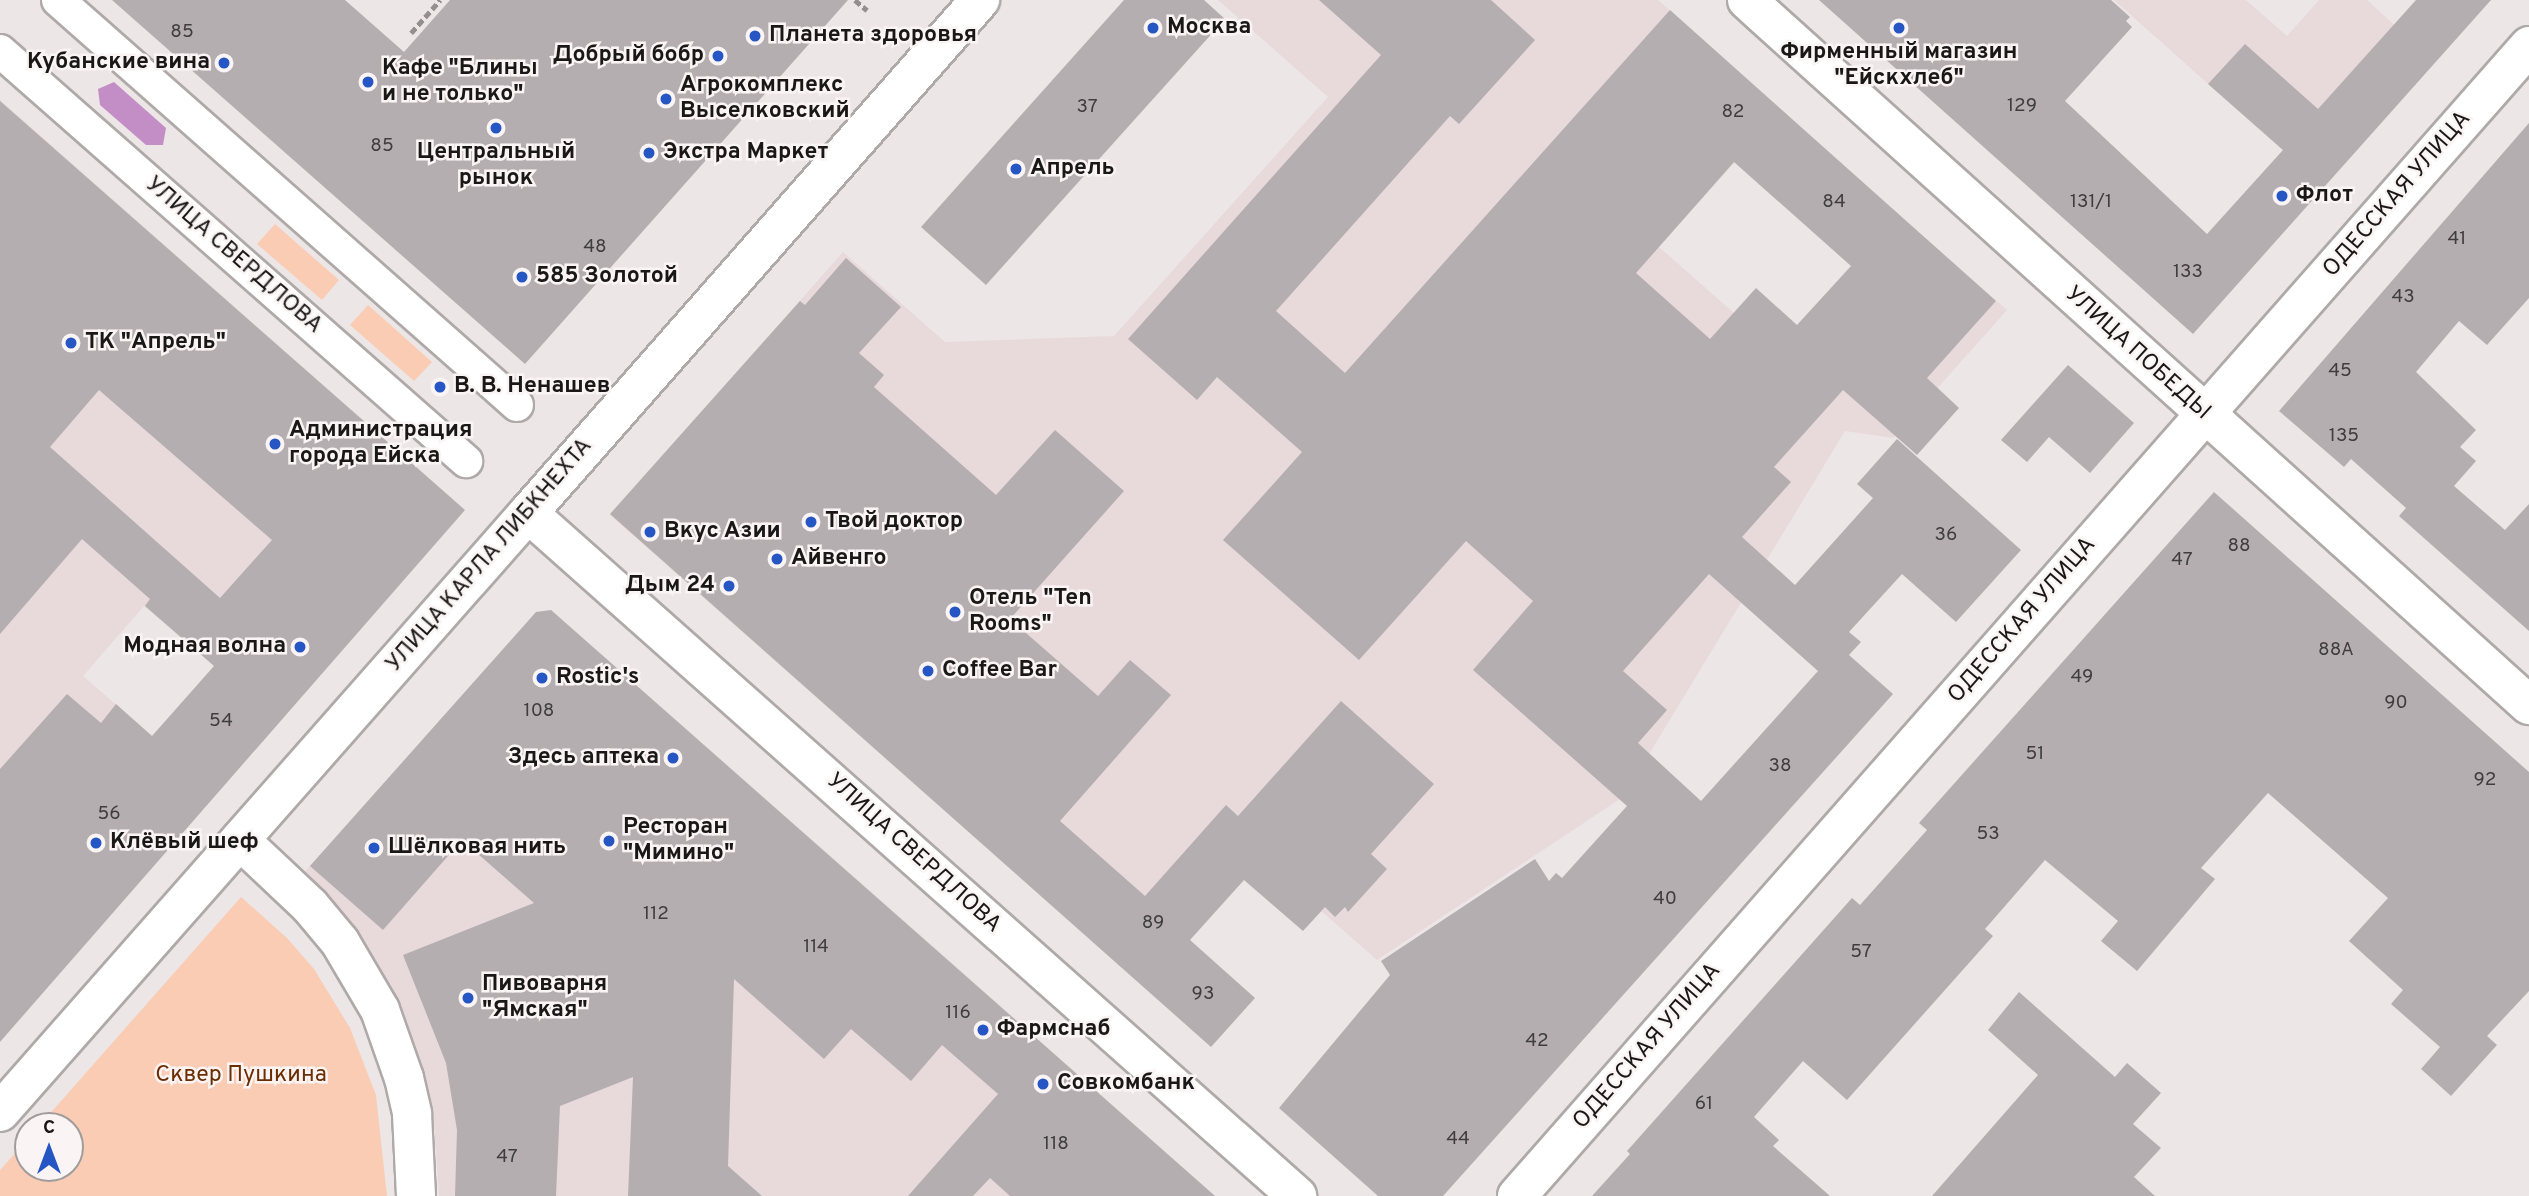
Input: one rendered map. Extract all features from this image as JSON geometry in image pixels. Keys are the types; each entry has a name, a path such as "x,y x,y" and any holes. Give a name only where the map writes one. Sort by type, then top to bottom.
{"street":[{"path":"58,0 517,405"},
{"name":"УЛИЦА КАРЛА ЛИБКНЕХТА","path":"0,1112 980,0"},
{"name":"УЛИЦА ПОБЕДЫ","path":"1747,0 2529,705"},
{"name":"ОДЕССКАЯ УЛИЦА","path":"1517,1196 2529,46"},
{"name":"УЛИЦА СВЕРДЛОВА","path":"0,51 466,461"},
{"name":"УЛИЦА СВЕРДЛОВА","path":"528,513 1297,1196"},
{"path":"240,840 332,933 380,1010 404,1078 412,1114 416,1196"}],"path":[{"path":"411,33 440,0"},
{"path":"855,0 867,10"}],"shaded area":[{"path":"1218,0 1658,0 1726,61 1735,162 1659,247 1801,372 1923,236 2007,310 1893,438 1845,431 1623,797 1377,960 1262,859 1146,989 610,515 843,252 945,342 1114,336 1328,97"},
{"path":"2114,0 2246,0 2287,36 2319,0 2367,0 2435,62 2324,187"},
{"path":"114,82 166,128 163,145 146,145 100,105 98,89"},
{"path":"0,100 456,502 459,514 315,681 192,647 144,606 83,676 217,792 0,1041"},
{"path":"551,610 1215,1196 439,1196 433,1108 407,1022 366,947 301,876 536,612"}],"green space":[{"path":"275,224 339,280 322,300 257,244"},
{"path":"368,305 432,362 414,381 350,325"},
{"name":"Сквер Пушкина","path":"241,897 287,938 314,969 350,1028 376,1095 387,1196 0,1196 0,1170 14,1154 14,1182 84,1182 84,1112 51,1112"}],"building":[{"name":"Центральный рынок","path":"112,0 345,0 404,52 450,0 848,0 525,364"},
{"path":"1124,0 1204,0 1225,19 986,285 921,227"},
{"path":"1319,0 1491,0 1535,40 1459,124 1450,116 1276,311 1345,373 1670,10 1996,301 1927,378 1959,408 1917,455 1843,390 1774,467 1791,482 1742,537 1795,585 1873,498 1857,484 1897,439 2021,550 1956,622 1902,574 1849,632 1861,642 1849,655 1893,694 1443,1196 1378,1196 1279,1108 1390,975 1381,961 1535,859 1549,881 1556,873 1562,878 1627,806 1473,670 1533,601 1466,541 1359,660 1223,540 1302,452 1217,377 1197,400 1128,339 1381,55","holes":["1734,162 1851,266 1797,325 1756,288 1710,339 1636,273","1709,574 1818,671 1701,801 1638,743 1667,710 1623,671"]},
{"path":"1819,0 2111,0 2130,17 2126,21 2132,27 2065,101 2207,234 2283,150 2208,84 2245,44 2318,109 2416,0 2491,0 2193,334"},
{"path":"0,101 465,510 0,1042 0,769 67,694 101,723 116,704 152,736 214,666 145,606 150,599 82,539 0,634","holes":["99,390 272,540 220,598 50,447"]},
{"path":"2529,123 2529,298 2487,345 2459,321 2416,372 2476,430 2460,447 2476,461 2454,486 2505,530 2529,504 2529,631 2399,516 2406,508 2351,459 2344,467 2279,411"},
{"path":"846,258 901,307 859,353 884,375 874,387 996,495 1055,430 1124,491 1010,619 1098,696 1130,660 1171,695 1060,821 1145,896 1226,805 1238,816 1341,701 1434,784 1371,854 1387,869 1348,912 1345,907 1335,917 1325,907 1303,931 1244,880 1190,940 1255,998 1211,1047 610,514 800,301 805,305"},
{"path":"2068,365 2134,423 2090,473 2049,437 2027,462 2001,440"},
{"path":"2214,492 2529,772 2529,991 2487,1036 2497,1045 2451,1096 2421,1069 2440,1047 2391,1004 2403,990 2349,941 2388,898 2268,793 2201,868 2215,879 2137,971 2101,941 2118,921 2045,860 1985,929 1993,936 1847,1100 1803,1061 1754,1117 1779,1140 1773,1146 1830,1196 1592,1196 1630,1154 1627,1151 1852,898 1860,905 1927,830 1919,823"},
{"path":"551,610 1215,1196 1010,1196 990,1178 973,1196 908,1196 998,1094 942,1045 911,1081 851,1029 824,1059 734,979 728,1166 762,1196 628,1196 633,1077 560,1106 556,1196 455,1196 457,1130 446,1063 403,955 534,903 462,840 383,930 310,866 536,612"},
{"path":"2019,992 2115,1077 2127,1063 2161,1093 2133,1124 2161,1148 2134,1177 2155,1196 1932,1196 2038,1075 1988,1030"}],"place":[{"name":"Москва","path":"1153,28"},
{"name":"Фирменный магазин \"Ейскхлеб\"","path":"1899,28"},
{"name":"Планета здоровья","path":"755,36"},
{"name":"Добрый бобр","path":"718,56"},
{"name":"Кубанские вина","path":"224,63"},
{"name":"Кафе \"Блины и не только\"","path":"368,82"},
{"name":"Агрокомплекс Выселковский","path":"666,99"},
{"name":"Центральный рынок","path":"496,128"},
{"name":"Экстра Маркет","path":"649,153"},
{"name":"Апрель","path":"1016,169"},
{"name":"Флот","path":"2282,196"},
{"name":"585 Золотой","path":"522,277"},
{"name":"ТК \"Апрель\"","path":"71,343"},
{"name":"В. В. Ненашев","path":"440,387"},
{"name":"Администрация города Ейска","path":"275,444"},
{"name":"Твой доктор","path":"811,522"},
{"name":"Вкус Азии","path":"650,532"},
{"name":"Айвенго","path":"777,559"},
{"name":"Дым 24","path":"729,586"},
{"name":"Отель \"Ten Rooms\"","path":"955,612"},
{"name":"Модная волна","path":"300,647"},
{"name":"Coffee Bar","path":"928,671"},
{"name":"Rostic's","path":"542,678"},
{"name":"Здесь аптека","path":"673,758"},
{"name":"Ресторан \"Мимино\"","path":"609,841"},
{"name":"Клёвый шеф","path":"96,843"},
{"name":"Шёлковая нить","path":"374,848"},
{"name":"Пивоварня \"Ямская\"","path":"468,998"},
{"name":"Фармснаб","path":"983,1030"},
{"name":"Совкомбанк","path":"1043,1084"}]}
